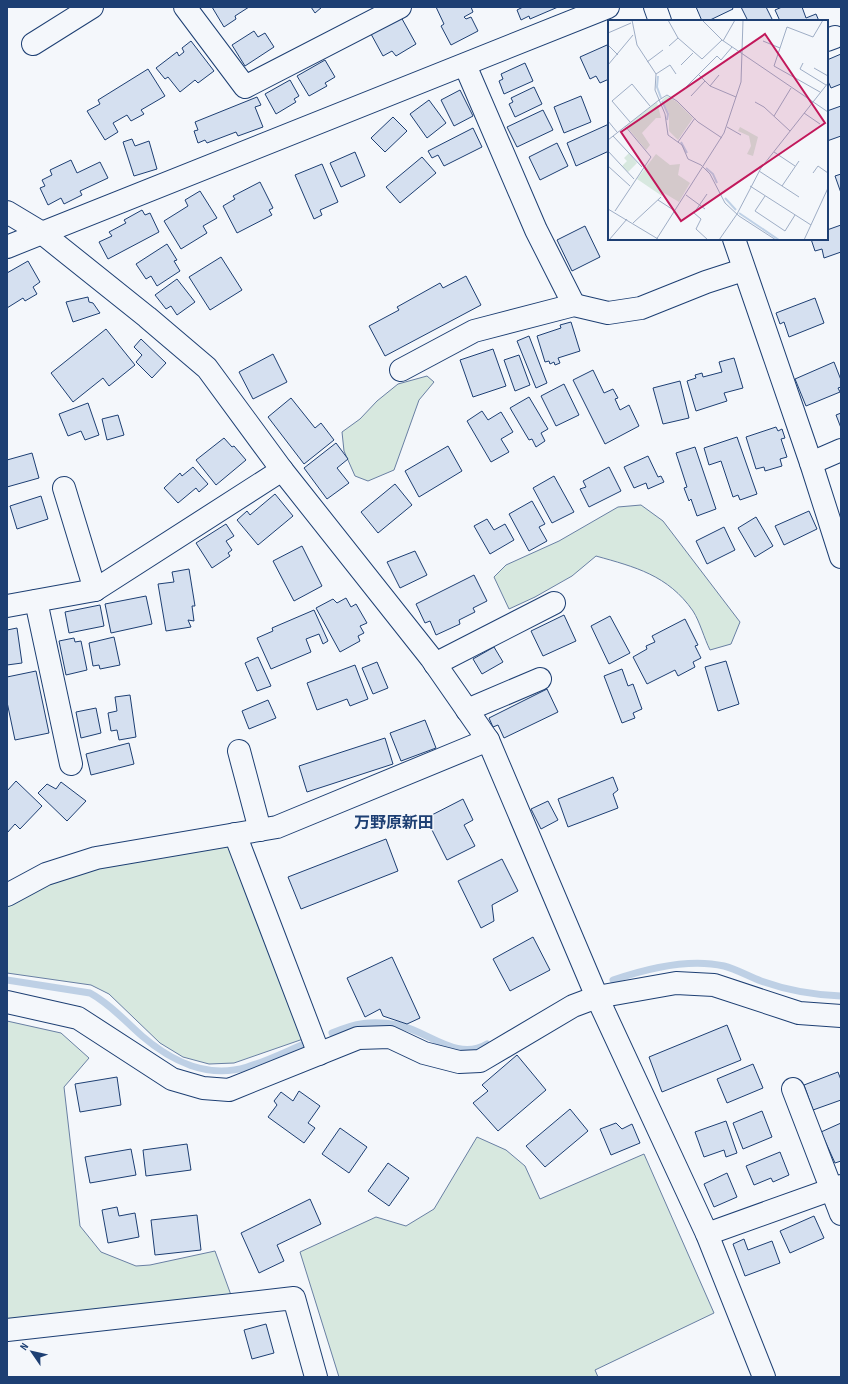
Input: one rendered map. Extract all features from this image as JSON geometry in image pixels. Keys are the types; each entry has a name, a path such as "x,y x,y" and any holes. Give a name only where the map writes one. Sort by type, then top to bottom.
{"street":[{"path":"33,44 92,7"},
{"path":"185,7 245,87 400,7"},
{"path":"7,246 608,7"},
{"path":"655,7 660,20"},
{"path":"465,65 536,230 574,306"},
{"path":"7,212 42,232 207,368 282,470 435,664 488,740 597,997 707,1234 764,1377"},
{"path":"734,240 743,270 811,463 841,557"},
{"path":"400,370 474,331 574,306 608,313 641,308 706,282 743,270"},
{"path":"811,463 841,450"},
{"path":"7,606 95,590 282,470"},
{"path":"64,488 95,590"},
{"path":"36,601 71,764"},
{"path":"435,664 554,603"},
{"path":"467,710 540,679"},
{"path":"7,895 46,874 96,858 277,827 488,740"},
{"path":"239,751 260,830"},
{"path":"235,834 319,1054"},
{"path":"7,1002 78,1018 172,1078 203,1088 229,1090 358,1038 390,1037 424,1053 459,1062 480,1061 573,1006 597,997 676,983 714,984 799,1013 841,1016"},
{"path":"793,1089 837,1187 841,1214"},
{"path":"707,1234 837,1187"},
{"path":"7,1330 294,1298 316,1377"}],"shaded area":[{"path":"427,376 434,382 419,400 394,470 368,481 355,476 344,451 342,432 360,419 377,401 398,384"},
{"path":"641,505 663,521 740,622 731,644 710,650 693,611 673,589 650,574 624,564 596,556 572,576 535,597 509,609 494,577 506,565 559,541 618,507"},
{"path":"229,846 306,1038 234,1063 209,1064 183,1057 160,1043 109,994 91,985 7,973 7,903 50,879 107,865"},
{"path":"7,1021 61,1033 89,1058 64,1087 80,1226 101,1252 136,1266 150,1265 215,1251 231,1295 7,1320"},
{"path":"477,1137 506,1150 525,1166 540,1199 644,1154 714,1313 595,1370 598,1377 339,1377 300,1252 376,1217 406,1226 434,1209"}],"building":[{"path":"212,7 249,7 235,16 236,19 224,27"},
{"path":"311,7 322,7 315,13"},
{"path":"436,7 471,7 473,12 464,17 466,19 471,17 478,31 451,45 441,26 444,24"},
{"path":"523,7 558,7 530,19 529,16 521,20 517,10"},
{"path":"696,7 732,7 733,9 710,20 702,20"},
{"path":"741,7 766,7 772,20 748,20"},
{"path":"782,7 802,7 806,18 816,14 819,20 780,20 775,10"},
{"path":"401,17 416,44 396,56 392,51 383,56 371,34"},
{"path":"254,31 258,37 265,33 274,47 245,66 232,45"},
{"path":"191,41 214,71 198,83 195,80 180,92 168,77 165,79 156,68 177,52 179,56 184,52 182,48"},
{"path":"607,45 608,79 600,83 596,76 590,79 580,57"},
{"path":"841,54 841,84 831,88 828,81 828,60"},
{"path":"325,60 335,77 325,83 327,86 309,96 297,76"},
{"path":"525,63 533,81 504,94 499,81 503,79 501,74"},
{"path":"148,69 165,96 141,110 144,114 131,121 127,115 113,123 118,132 105,140 87,111 100,104 98,100"},
{"path":"290,80 299,96 294,99 296,102 276,114 265,94"},
{"path":"534,87 542,104 515,117 509,104 513,102 511,98"},
{"path":"460,90 473,116 454,126 441,100"},
{"path":"581,96 591,122 564,133 554,107"},
{"path":"257,97 261,105 255,107 263,127 238,136 236,132 207,143 205,140 198,143 194,131 198,130 195,122"},
{"path":"429,100 446,123 427,138 410,114"},
{"path":"841,106 841,136 828,141 828,111"},
{"path":"543,110 553,130 517,147 507,127"},
{"path":"393,117 407,131 385,152 371,138"},
{"path":"608,124 608,151 576,166 567,143"},
{"path":"473,128 482,147 444,166 438,155 432,158 428,151"},
{"path":"132,139 135,146 149,141 157,169 134,176 123,142"},
{"path":"557,143 568,166 540,180 529,157"},
{"path":"355,152 365,176 341,187 330,163"},
{"path":"422,157 436,173 400,203 386,187"},
{"path":"71,160 77,173 100,162 108,178 80,191 82,195 64,204 61,198 48,205 40,188 45,186 42,180 52,175 50,170"},
{"path":"322,164 338,202 320,210 322,215 314,219 295,175"},
{"path":"841,174 841,193 835,176"},
{"path":"260,182 273,208 269,210 272,215 237,233 223,206 235,199 233,196"},
{"path":"200,191 217,218 203,226 207,233 181,249 164,221 188,206 185,200"},
{"path":"142,210 145,215 150,213 159,232 108,259 99,242 112,236 109,232 126,223 124,220"},
{"path":"841,225 841,252 824,258 822,249 815,251 811,240 828,240 828,230"},
{"path":"585,226 600,257 572,271 557,240"},
{"path":"167,244 177,260 174,261 180,271 157,286 151,276 146,279 136,264"},
{"path":"221,257 242,290 210,310 189,277"},
{"path":"28,261 40,282 33,287 37,294 25,301 23,298 7,308 7,273"},
{"path":"466,276 481,305 385,356 369,326 399,310 397,307 440,283 443,288"},
{"path":"177,279 195,302 177,315 171,306 166,309 155,295"},
{"path":"88,297 89,302 93,303 100,313 73,322 66,302"},
{"path":"815,298 824,323 789,337 784,322 780,324 776,313"},
{"path":"571,322 580,351 558,358 560,363 555,365 554,362 550,364 549,361 545,362 537,336 561,328 560,325"},
{"path":"106,329 135,365 109,386 103,378 73,402 51,373"},
{"path":"529,336 547,383 536,388 517,341"},
{"path":"141,339 166,363 152,378 136,362 142,355 134,347"},
{"path":"493,349 506,386 473,397 460,360"},
{"path":"273,354 287,382 253,399 239,372"},
{"path":"519,355 530,385 515,391 504,360"},
{"path":"734,358 743,388 724,393 727,401 696,411 687,381 696,378 695,375 702,373 703,377 722,372 719,362"},
{"path":"834,362 841,380 841,387 838,388 840,392 806,406 795,379"},
{"path":"593,370 604,393 613,389 618,398 615,399 620,410 629,405 639,426 605,444 573,380"},
{"path":"680,381 689,418 663,424 653,388"},
{"path":"564,384 579,415 556,426 541,396"},
{"path":"529,397 548,429 541,433 545,441 536,447 532,439 529,440 510,408"},
{"path":"291,398 315,428 321,423 334,440 304,464 268,417"},
{"path":"88,403 99,435 85,440 81,431 68,436 59,414"},
{"path":"482,411 488,420 501,412 513,432 501,439 509,452 491,462 467,421"},
{"path":"841,413 841,428 836,415"},
{"path":"118,415 124,435 107,440 102,419"},
{"path":"776,427 778,431 782,429 785,438 781,439 787,457 780,459 782,466 765,471 764,467 756,469 746,437"},
{"path":"737,437 757,494 740,500 738,495 733,497 721,461 709,465 704,448"},
{"path":"224,438 232,447 234,446 246,460 216,485 196,460"},
{"path":"336,443 348,459 337,468 349,483 327,499 304,468"},
{"path":"448,446 462,471 419,497 405,471"},
{"path":"695,447 716,509 697,516 691,499 689,501 684,488 687,487 676,453"},
{"path":"32,453 39,478 7,487 7,460"},
{"path":"648,456 658,477 661,476 664,482 648,489 646,483 634,488 624,467"},
{"path":"193,467 208,484 199,492 196,488 178,503 164,488 180,473 182,476"},
{"path":"609,467 621,491 589,507 580,489 586,487 583,481"},
{"path":"554,476 574,512 552,523 533,488"},
{"path":"395,484 412,505 378,533 361,512"},
{"path":"275,494 293,516 258,545 237,520 247,511 250,515"},
{"path":"41,496 48,519 17,529 10,506"},
{"path":"532,501 545,524 539,527 547,541 529,551 509,514"},
{"path":"809,511 817,529 784,545 775,526"},
{"path":"756,517 773,546 755,557 738,528"},
{"path":"487,519 494,530 505,524 514,540 490,554 474,526"},
{"path":"226,524 234,536 226,541 232,550 228,553 230,556 212,568 196,543"},
{"path":"724,527 735,550 707,564 696,541"},
{"path":"302,546 322,586 294,601 273,561"},
{"path":"415,551 427,575 400,588 387,562"},
{"path":"189,569 195,606 192,606 194,621 188,620 191,627 166,631 158,584 174,582 172,572"},
{"path":"474,575 487,601 473,608 475,612 459,620 460,624 436,635 430,621 425,623 416,604"},
{"path":"146,596 152,624 111,633 105,604"},
{"path":"346,598 351,607 356,604 367,623 360,626 364,633 358,636 360,641 340,652 316,608 333,599 337,603"},
{"path":"100,605 104,626 69,633 65,612"},
{"path":"314,610 328,641 323,644 319,634 306,639 311,652 271,669 257,638 273,631 272,628"},
{"path":"564,615 576,641 543,656 531,631"},
{"path":"610,616 630,653 609,664 591,626"},
{"path":"685,619 698,645 695,646 701,658 693,662 695,667 678,676 675,670 647,684 633,657 647,649 646,646 655,642 652,636"},
{"path":"17,628 22,663 7,665 7,630"},
{"path":"114,637 120,665 100,669 99,665 93,666 89,643"},
{"path":"74,638 75,642 81,641 87,670 66,675 59,641"},
{"path":"494,647 503,662 482,674 473,659"},
{"path":"258,657 271,686 257,691 245,663"},
{"path":"726,661 739,704 718,711 705,667"},
{"path":"377,662 388,688 373,694 362,668"},
{"path":"355,665 368,699 350,706 347,699 317,710 307,683"},
{"path":"622,669 628,686 633,684 642,709 633,713 635,718 622,723 604,676"},
{"path":"36,671 49,733 15,740 7,702 7,677"},
{"path":"547,689 558,712 504,738 498,725 493,727 489,718"},
{"path":"130,695 136,737 119,740 117,730 111,731 108,713 117,711 115,697"},
{"path":"268,700 276,718 249,729 242,711"},
{"path":"96,708 101,733 81,738 76,712"},
{"path":"425,720 436,748 401,761 390,733"},
{"path":"385,738 393,764 307,792 299,766"},
{"path":"129,743 134,764 91,775 86,754"},
{"path":"613,777 618,790 613,794 618,808 568,827 558,799"},
{"path":"16,781 42,806 20,829 15,824 7,833 7,791"},
{"path":"61,782 86,801 67,821 38,793 47,784 56,789"},
{"path":"463,799 473,820 464,825 475,846 447,860 426,818"},
{"path":"548,801 558,820 541,829 531,809"},
{"path":"386,839 398,871 301,909 288,877"},
{"path":"502,859 518,891 492,905 494,921 481,928 458,881"},
{"path":"533,937 550,970 510,991 493,959"},
{"path":"392,957 420,1018 407,1024 383,1016 380,1009 365,1017 347,978"},
{"path":"727,1025 741,1060 662,1092 649,1057"},
{"path":"517,1055 546,1090 498,1131 473,1103 488,1091 482,1085"},
{"path":"753,1064 763,1088 727,1103 717,1079"},
{"path":"838,1072 841,1080 841,1100 813,1110 804,1085"},
{"path":"117,1077 121,1105 80,1112 75,1084"},
{"path":"299,1091 320,1106 308,1123 315,1128 304,1143 268,1117 277,1105 274,1101 281,1092 293,1101"},
{"path":"570,1109 588,1131 545,1167 526,1146"},
{"path":"762,1111 772,1137 743,1149 733,1123"},
{"path":"726,1121 737,1153 726,1157 724,1150 704,1157 695,1132"},
{"path":"616,1123 622,1129 632,1124 640,1143 611,1155 600,1129"},
{"path":"841,1123 841,1161 835,1163 821,1132"},
{"path":"340,1128 367,1147 349,1173 322,1154"},
{"path":"187,1144 191,1170 146,1176 143,1150"},
{"path":"131,1149 136,1175 90,1183 85,1157"},
{"path":"780,1152 789,1175 773,1182 771,1178 754,1185 746,1166"},
{"path":"388,1163 409,1178 389,1206 368,1191"},
{"path":"727,1173 737,1197 714,1207 704,1184"},
{"path":"310,1199 321,1224 277,1245 284,1261 259,1273 241,1233"},
{"path":"117,1207 119,1216 135,1213 139,1237 108,1243 102,1210"},
{"path":"197,1215 201,1250 155,1255 151,1220"},
{"path":"814,1216 824,1238 790,1253 780,1231"},
{"path":"744,1239 748,1250 772,1241 780,1263 745,1276 733,1244"},
{"path":"266,1324 274,1353 252,1359 244,1330"}],"waterway":[{"path":"613,980 653,969 697,963 729,967 761,981 780,987 810,993 841,996"},
{"path":"7,980 90,993 111,1007 153,1045 178,1060 204,1069 218,1071 232,1070 255,1065 309,1042"},
{"path":"332,1033 364,1023 389,1023 409,1028 442,1044 454,1047 476,1049 487,1044"}],"district":[{"name":"万野原新田","path":"394,822"}]}
